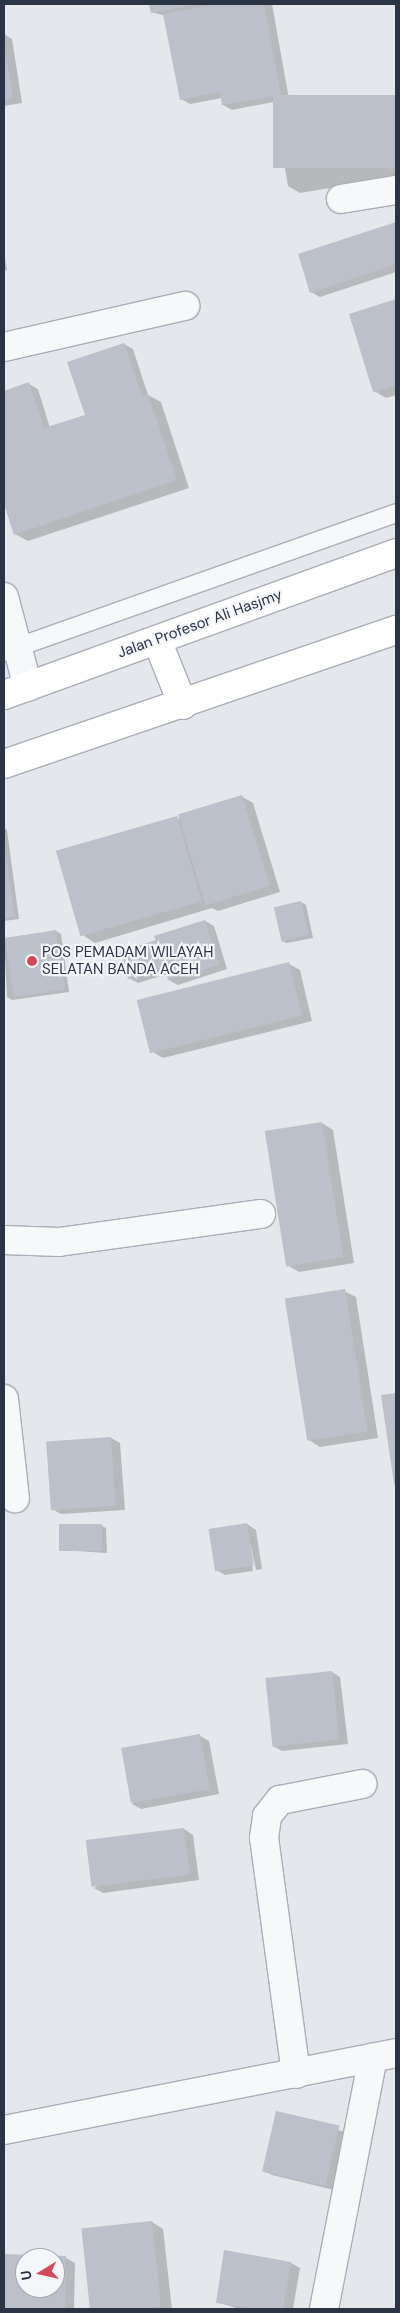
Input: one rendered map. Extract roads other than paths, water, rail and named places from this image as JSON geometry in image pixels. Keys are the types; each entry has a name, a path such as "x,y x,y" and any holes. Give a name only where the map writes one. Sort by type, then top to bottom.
{"main road":[{"name":"Jalan Profesor Ali Hasjmy","path":"16,691 396,552"},
{"path":"4,764 183,705 396,630"},
{"path":"157,640 183,705"}],"street":[{"path":"341,199 396,190"},
{"path":"4,347 185,306"},
{"path":"4,597 16,691"},
{"path":"4,1240 59,1242 261,1214"},
{"path":"4,1400 15,1498"},
{"path":"296,2074 264,1838 267,1816 280,1800 362,1784"},
{"path":"4,2130 385,2055 324,2309"}],"lane":[{"path":"10,649 396,513"}],"place":[{"name":"POS PEMADAM WILAYAH SELATAN BANDA ACEH","path":"32,961"}]}
